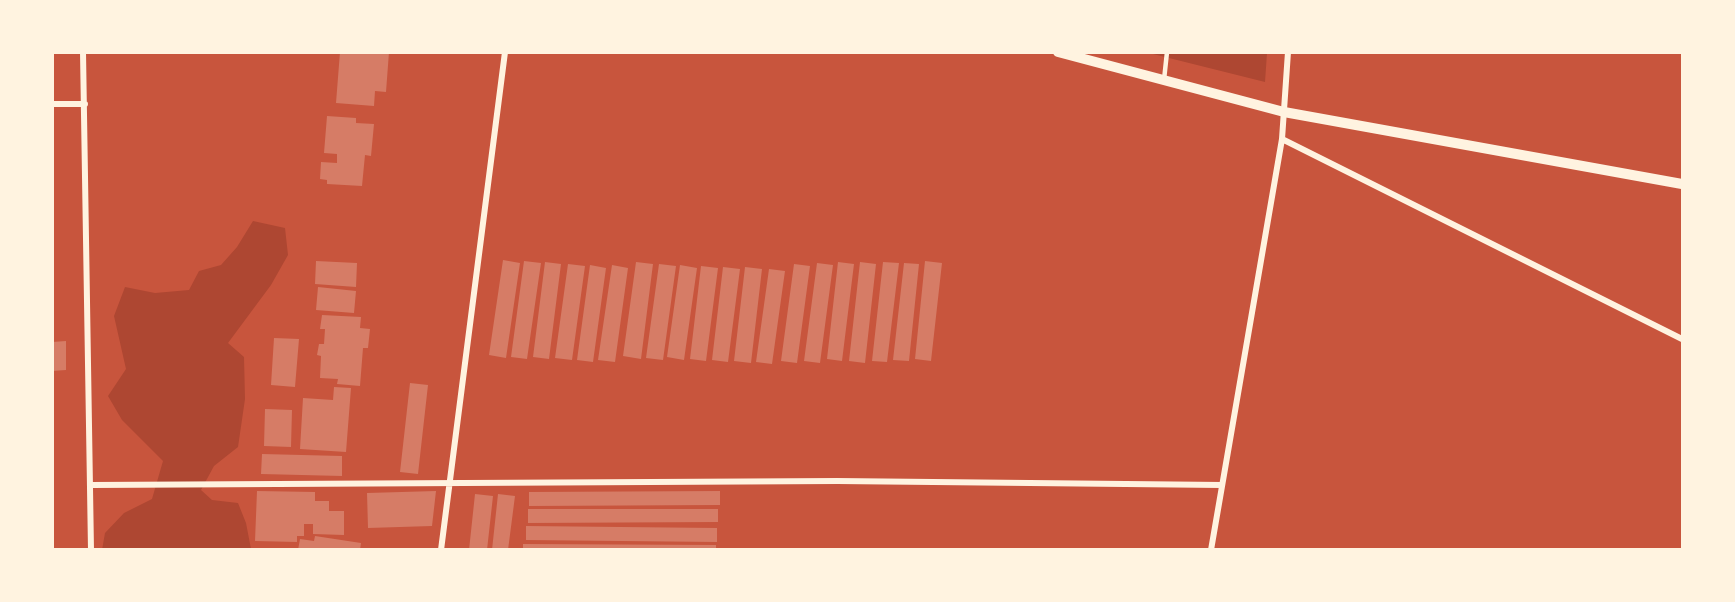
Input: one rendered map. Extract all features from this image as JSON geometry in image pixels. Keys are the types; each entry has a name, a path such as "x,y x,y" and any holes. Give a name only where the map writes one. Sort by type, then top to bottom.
{"street":[{"path":"83,52 91,549"},
{"path":"441,549 505,52"},
{"path":"1058,52 1284,112 1683,183"},
{"path":"1211,549 1282,139 1288,52"},
{"path":"52,104 85,104"},
{"path":"1282,139 1683,339"},
{"path":"91,485 837,481 1222,485"}],"lane":[{"path":"1164,81 1167,52"}],"shaded area":[{"path":"1149,53 1267,53 1265,82"},
{"path":"253,221 285,228 288,255 271,285 228,343 244,357 245,399 238,447 214,466 201,490 212,500 238,503 246,523 251,549 102,550 105,533 124,513 152,499 163,461 122,420 108,396 126,369 114,316 125,287 155,293 189,290 199,271 221,265 237,247"}],"building":[{"path":"340,52 389,52 386,92 375,91 374,106 336,103"},
{"path":"327,116 356,118 356,123 374,124 371,156 365,155 362,186 327,184 327,180 320,179 321,162 337,163 337,154 324,153"},
{"path":"503,260 520,263 506,358 489,355"},
{"path":"316,261 357,263 356,287 315,284"},
{"path":"524,261 541,263 527,359 511,357"},
{"path":"925,261 942,263 931,361 915,359"},
{"path":"545,262 561,264 549,359 533,357"},
{"path":"636,262 653,264 641,359 623,356"},
{"path":"838,262 854,264 842,361 827,359"},
{"path":"860,262 876,264 865,363 849,361"},
{"path":"883,262 899,263 887,362 872,361"},
{"path":"817,263 833,265 820,363 804,361"},
{"path":"904,263 919,264 909,361 893,360"},
{"path":"568,264 585,266 572,360 555,358"},
{"path":"659,264 676,266 663,360 646,358"},
{"path":"794,264 810,266 797,363 781,361"},
{"path":"590,265 606,268 593,362 577,360"},
{"path":"612,265 628,268 615,362 598,360"},
{"path":"680,265 697,268 684,360 667,357"},
{"path":"701,266 718,268 706,361 690,359"},
{"path":"723,267 740,269 728,362 712,360"},
{"path":"745,267 762,269 751,363 734,361"},
{"path":"769,269 785,271 772,364 756,362"},
{"path":"318,287 356,291 354,313 316,310"},
{"path":"322,315 361,317 360,328 370,329 368,348 363,348 360,386 337,384 338,379 320,378 321,356 317,355 319,344 324,344 325,329 320,329"},
{"path":"274,338 299,339 295,387 271,385"},
{"path":"66,341 66,370 52,371 52,342"},
{"path":"410,383 428,385 418,474 400,472"},
{"path":"334,387 351,388 346,452 300,449 303,398 333,400"},
{"path":"265,409 292,410 291,447 264,446"},
{"path":"262,454 342,456 342,476 261,474"},
{"path":"257,491 315,492 315,501 329,501 329,511 344,511 344,535 313,534 313,524 304,524 304,536 297,536 297,542 255,541"},
{"path":"436,491 432,526 368,528 367,493"},
{"path":"720,491 720,505 529,506 529,492"},
{"path":"475,494 493,496 487,550 469,550"},
{"path":"498,494 515,496 508,550 492,550"},
{"path":"528,509 718,509 718,522 528,523"},
{"path":"526,526 717,528 717,542 526,540"},
{"path":"315,536 361,543 360,550 298,550 300,539 314,541"},
{"path":"523,544 716,545 716,550 523,550"}]}
